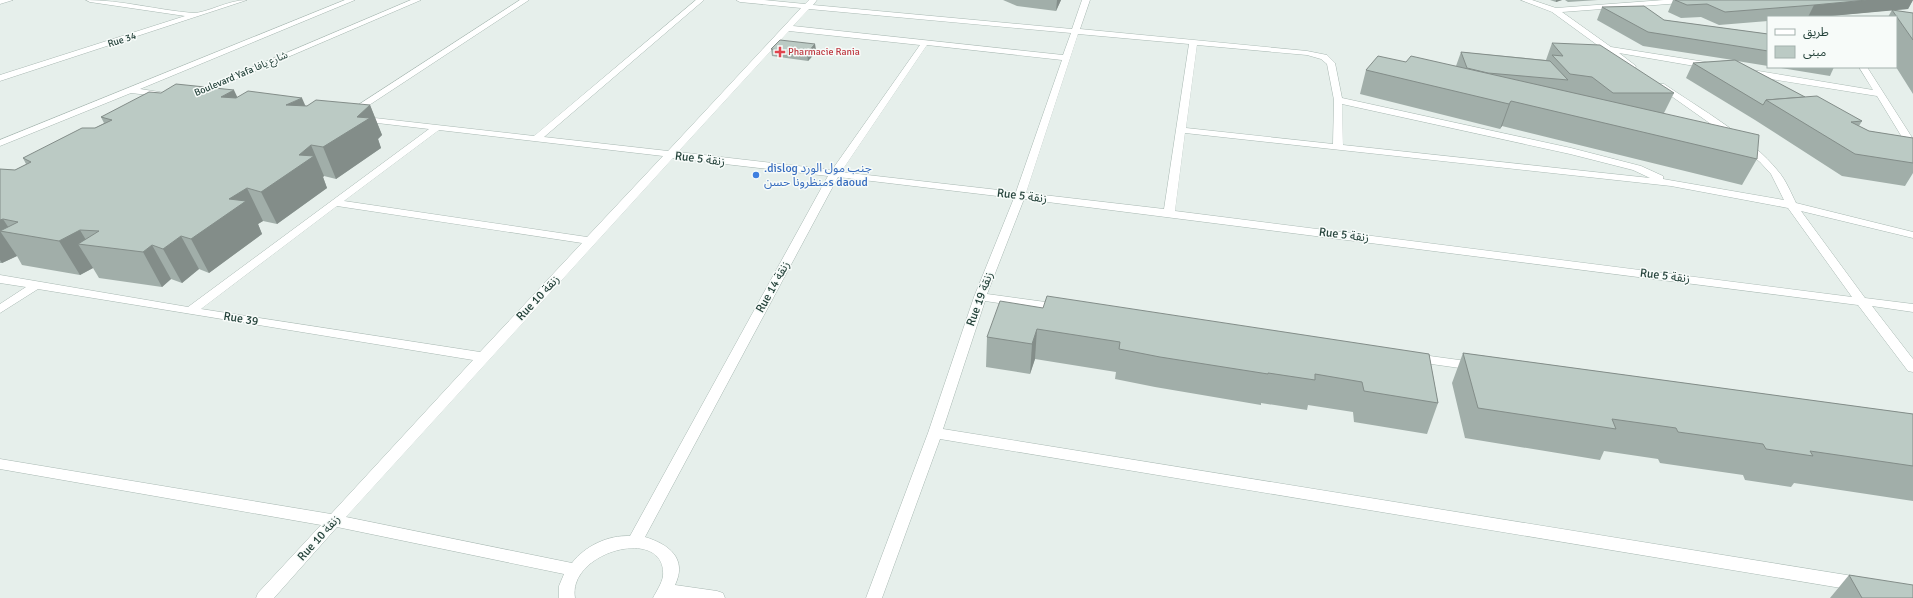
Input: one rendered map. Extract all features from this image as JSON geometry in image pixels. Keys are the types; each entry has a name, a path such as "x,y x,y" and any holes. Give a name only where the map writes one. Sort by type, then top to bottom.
{"street":[{"path":"0,2 9,0"},
{"path":"90,0 198,16"},
{"name":"Rue 34","path":"0,78 198,16 243,0"},
{"path":"0,143 351,0"},
{"name":"Boulevard Yafa شارع يافا","path":"179,98 417,0"},
{"name":"Rue 5 زنقة","path":"525,0 342,116 537,138 670,156 1169,213 1913,308"},
{"path":"537,138 700,0"},
{"path":"740,0 810,3 1076,32 1307,53 1324,57 1331,63 1338,100 1338,148"},
{"name":"Rue 19 زنقة","path":"874,598 935,433 980,297 1020,196 1086,0"},
{"path":"1526,0 1555,10 1639,71"},
{"path":"1555,10 1695,0"},
{"name":"Rue 10 زنقة","path":"264,598 483,357 810,3"},
{"path":"787,28 1067,58"},
{"name":"Rue 14 زنقة","path":"635,540 834,174 925,43"},
{"path":"1169,213 1193,43"},
{"path":"1606,48 1722,68"},
{"path":"1864,68 1913,149"},
{"path":"1771,87 1741,71 1879,94"},
{"path":"1652,80 1731,134 1763,160 1775,174 1792,205 1862,302 1913,368"},
{"path":"130,90 206,101"},
{"path":"1338,100 1571,151 1637,168 1671,183"},
{"path":"190,311 437,127"},
{"path":"1180,130 1671,183 1792,205 1913,235"},
{"path":"1900,147 1913,149"},
{"path":"335,203 590,241"},
{"name":"Rue 39","path":"0,279 35,286 483,357"},
{"path":"0,309 35,286"},
{"path":"980,297 1075,310"},
{"path":"1399,356 1486,368"},
{"path":"935,433 1874,586"},
{"path":"0,464 335,521 574,570"},
{"path":"567,598 568,582 574,570 583,560 608,545 635,540 648,543 659,548 667,556 671,566 671,578 664,594 717,598"}],"building":[{"path":"1675,0 1867,0 1725,12 1707,4 1687,5"},
{"path":"1644,6 1664,20 1767,34 1767,51 1648,32 1602,7"},
{"path":"1892,10 1913,13 1913,40 1897,16"},
{"path":"780,40 815,44 807,53 771,49"},
{"path":"1552,43 1600,45 1674,93 1613,93 1592,77 1570,74 1552,55 1563,56"},
{"path":"1461,52 1550,61 1568,80 1488,73 1467,68"},
{"path":"1378,56 1406,62 1411,56 1759,135 1757,159 1511,101 1509,104 1366,70"},
{"path":"1735,60 1805,97 1766,100 1763,105 1693,63"},
{"path":"176,84 234,90 221,97 236,98 248,91 302,98 286,105 307,106 316,100 370,105 357,117 370,118 323,147 311,145 299,155 314,156 261,192 247,188 229,199 246,201 191,239 181,236 163,249 152,245 143,252 78,244 99,231 80,230 59,241 0,231 18,222 3,219 0,220 0,169 15,170 31,162 23,158 82,128 95,128 112,120 101,117 149,92 161,93"},
{"path":"1817,96 1862,121 1851,122 1869,131 1913,138 1913,163 1855,154 1766,100"},
{"path":"1047,296 1429,354 1438,403 1364,391 1362,382 1315,374 1315,380 1160,357 1119,349 1120,342 1037,329 1032,344 987,337 1000,301 1043,308"},
{"path":"1463,353 1913,414 1913,466 1810,451 1813,456 1766,449 1763,444 1678,432 1676,428 1612,419 1616,429 1478,408"},
{"path":"1849,575 1913,585 1913,598 1862,598"}],"place":[{"name":"Pharmacie Rania","path":"780,52"},
{"name":".dislog جنب مول الورد منظرونا حسنs daoud","path":"756,175"}]}
